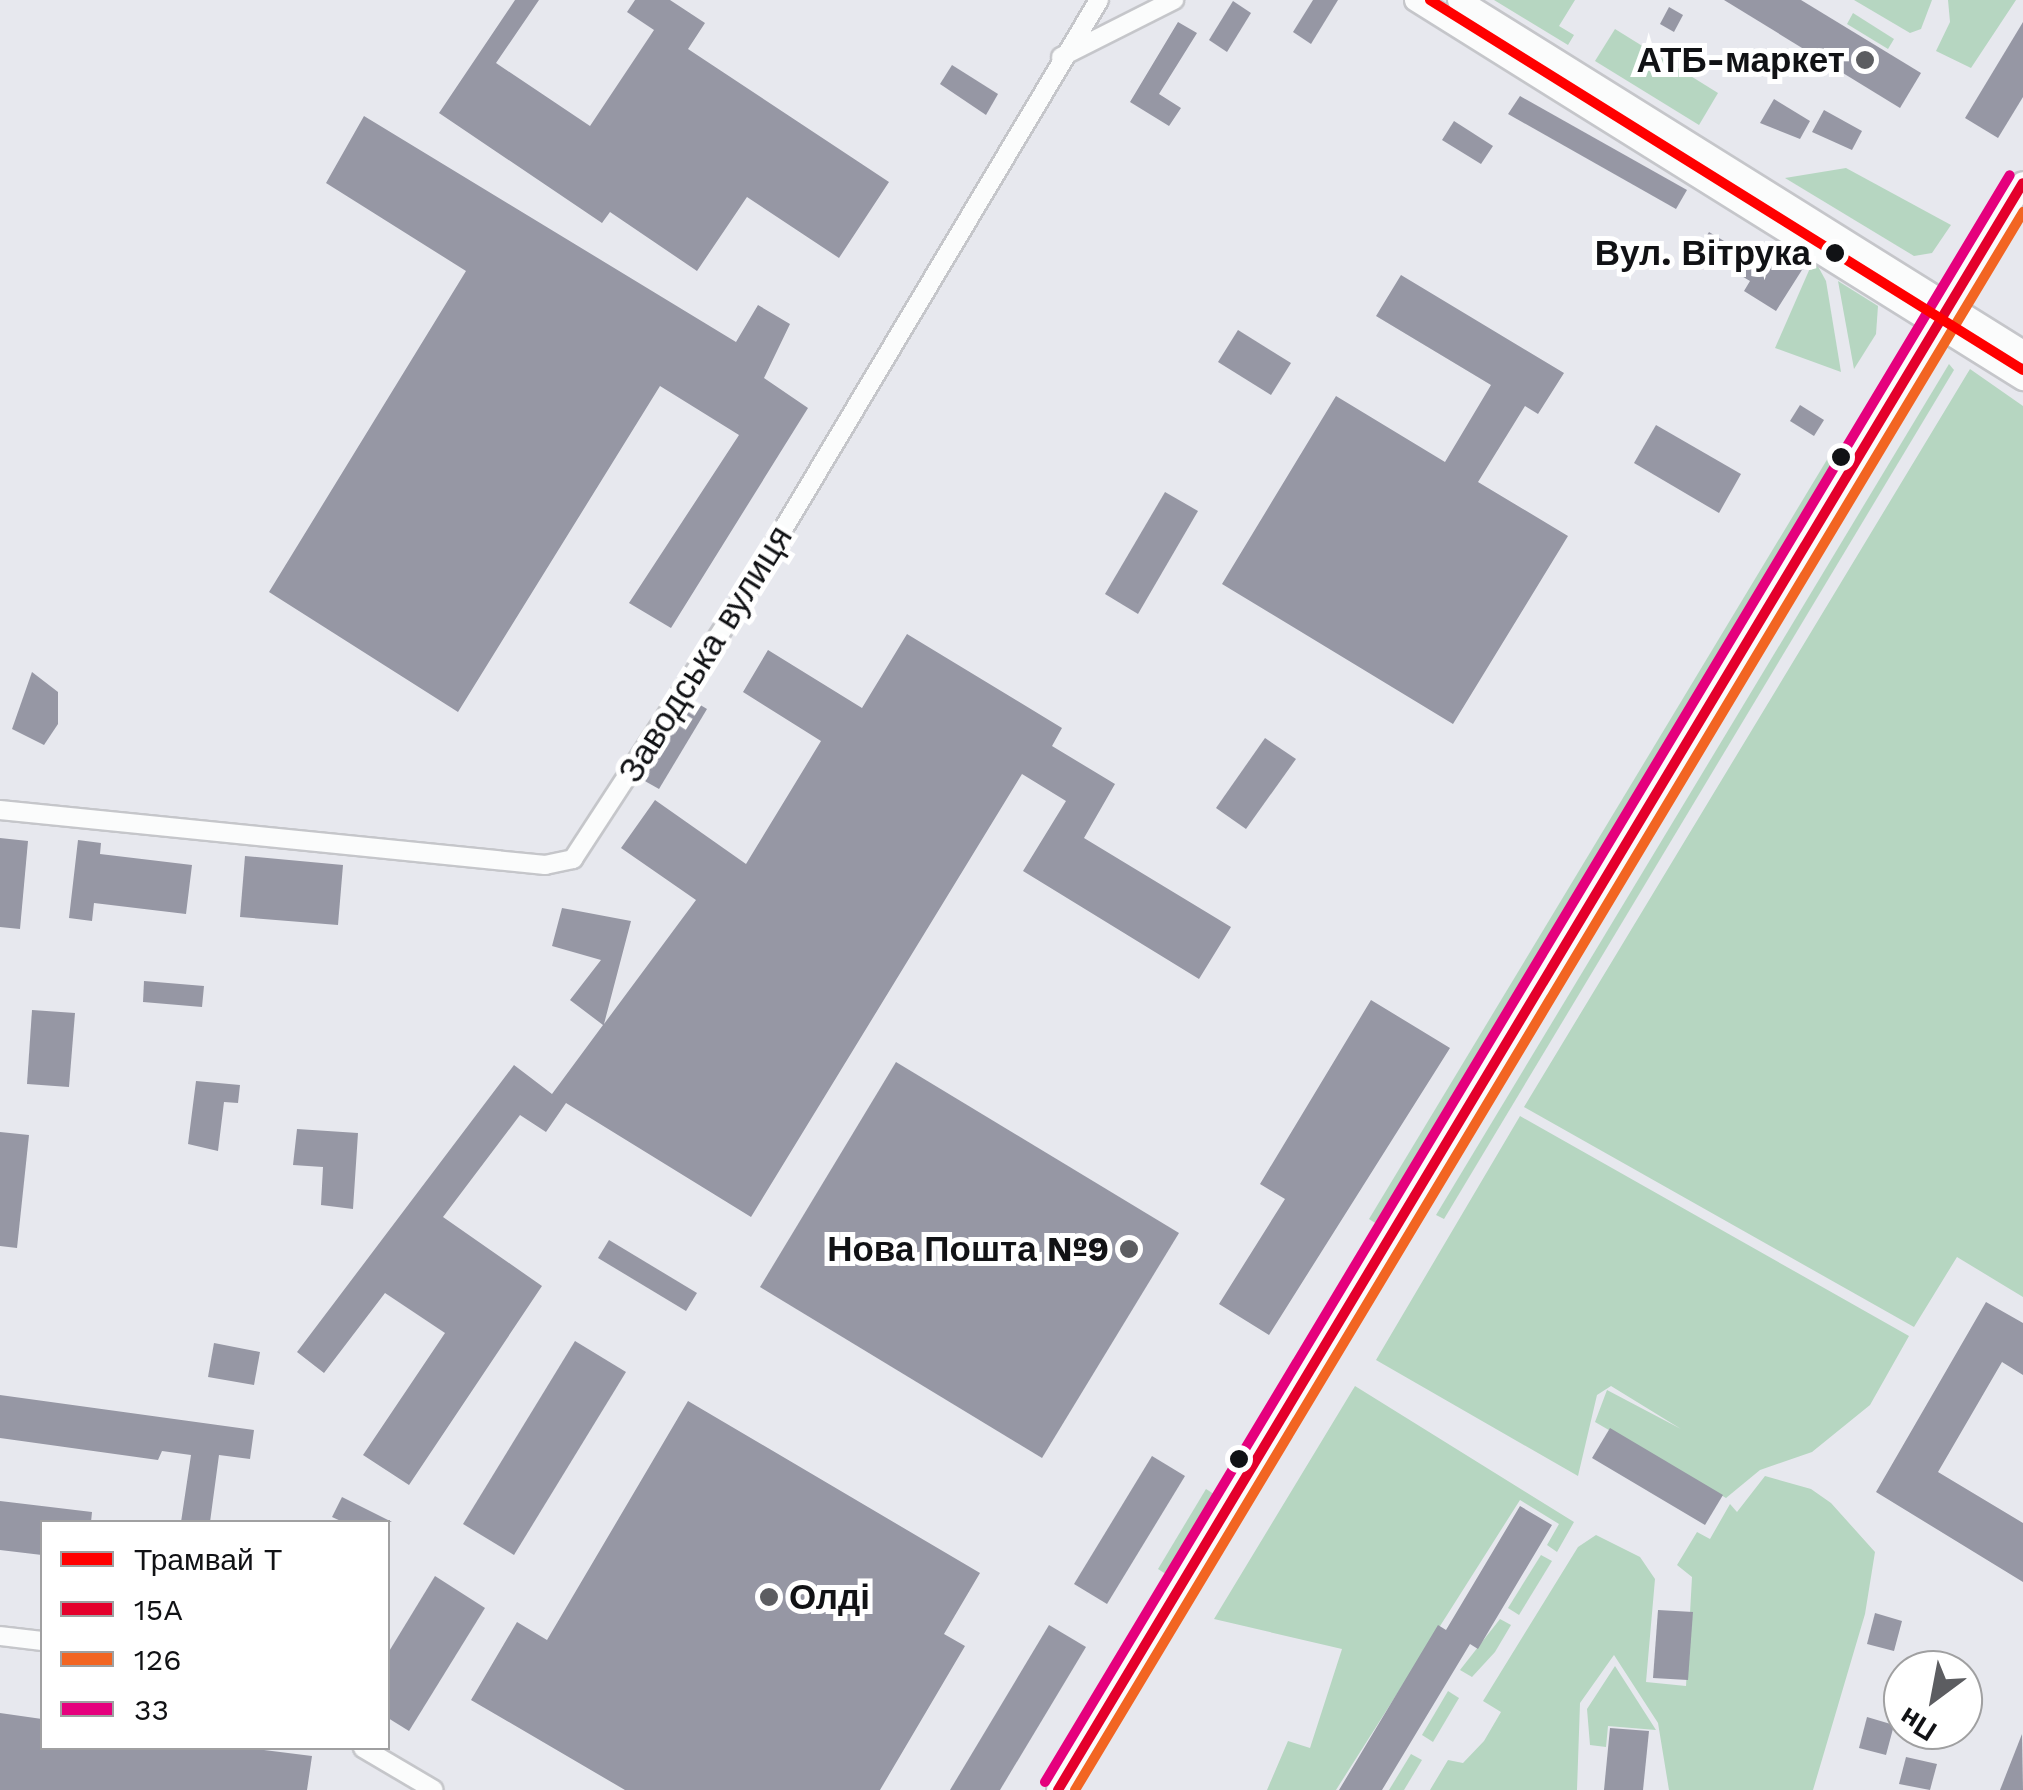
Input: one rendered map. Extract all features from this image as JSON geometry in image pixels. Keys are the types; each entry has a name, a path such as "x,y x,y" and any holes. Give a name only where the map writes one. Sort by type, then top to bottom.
{"main road":[{"path":"1416,0 1951,317 2023,352"},
{"path":"1459,0 1951,317 2023,379"},
{"path":"1074,1790 1951,317 2023,182"},
{"path":"1058,1790 1951,317 2023,207"}],"street":[{"name":"Заводська вулиця","path":"0,810 545,865 573,859 729,620 1099,0"},
{"path":"1061,58 1174,0"},
{"path":"0,1636 40,1642"},
{"path":"365,1750 434,1790"}],"green space":[{"path":"1494,0 1575,0 1559,26 1574,35 1568,45"},
{"path":"1854,0 1932,0 1921,29 1910,33"},
{"path":"1948,0 2016,0 1971,68 1936,51 1950,22"},
{"path":"1853,13 1894,39 1888,49 1847,24"},
{"path":"1615,29 1718,93 1699,125 1595,61"},
{"path":"1846,168 1951,225 1932,253 1914,256 1785,178"},
{"path":"1814,259 1826,281 1841,372 1775,348"},
{"path":"1838,281 1878,306 1876,334 1854,369"},
{"path":"1949,364 1954,370 1444,1219 1436,1215"},
{"path":"1970,369 2023,406 2023,1297 1957,1257 1914,1327 1524,1107"},
{"path":"1828,458 1837,469 1380,1226 1369,1219"},
{"path":"1520,1116 1909,1336 1870,1405 1812,1452 1760,1470 1726,1498 1595,1422 1607,1390 1681,1429 1611,1386 1597,1395 1578,1476 1376,1360"},
{"path":"1355,1386 1574,1522 1557,1552 1547,1545 1559,1524 1520,1500 1336,1790 1267,1790 1288,1741 1310,1748 1342,1649 1214,1619"},
{"path":"1765,1476 1811,1489 1831,1503 1875,1552 1865,1614 1813,1790 1669,1790 1658,1723 1614,1655 1580,1703 1577,1790 1430,1790 1448,1760 1463,1763 1484,1741 1501,1712 1483,1701 1578,1547 1596,1535 1640,1557 1655,1579 1646,1682 1686,1686 1692,1577 1677,1565 1697,1532 1710,1539 1730,1504 1737,1512"},
{"path":"1206,1489 1217,1496 1169,1576 1158,1569"},
{"path":"1541,1555 1552,1561 1519,1615 1508,1608"},
{"path":"1500,1619 1511,1625 1495,1652 1472,1677 1460,1670"},
{"path":"1615,1666 1656,1730 1608,1726 1606,1747 1590,1745 1587,1709"},
{"path":"1448,1691 1459,1698 1433,1742 1422,1735"},
{"path":"1411,1754 1422,1760 1404,1790 1389,1790"}],"building":[{"path":"515,0 539,0 496,63 590,126 654,30 627,12 635,0 670,0 705,23 688,49 889,182 839,258 747,197 697,271 610,212 602,223 439,113"},
{"path":"1313,0 1338,0 1311,44 1293,32"},
{"path":"1724,0 1801,0 1921,73 1900,108"},
{"path":"1233,1 1251,13 1227,52 1209,40"},
{"path":"1669,7 1683,15 1674,32 1660,24"},
{"path":"1178,22 1197,33 1159,94 1181,108 1169,126 1130,102"},
{"path":"2023,22 2023,97 1998,138 1965,118"},
{"path":"952,65 998,94 986,115 940,84"},
{"path":"1520,96 1687,190 1676,209 1508,114"},
{"path":"1774,99 1810,121 1800,139 1760,123"},
{"path":"1824,110 1862,131 1852,150 1812,132"},
{"path":"364,116 736,342 758,305 790,324 764,378 808,408 671,628 629,603 739,435 660,386 458,712 269,592 466,271 326,183"},
{"path":"1454,121 1493,146 1481,164 1442,140"},
{"path":"1709,232 1761,263 1774,241 1807,262 1776,311 1744,291 1750,281 1698,250"},
{"path":"1401,275 1564,373 1538,414 1525,406 1478,482 1568,536 1453,724 1222,584 1336,396 1445,462 1491,385 1376,316"},
{"path":"1238,330 1291,363 1271,395 1218,362"},
{"path":"1800,405 1824,420 1814,436 1790,421"},
{"path":"1656,425 1741,474 1719,513 1634,463"},
{"path":"1165,492 1198,511 1138,614 1105,594"},
{"path":"907,634 1062,728 1052,746 1115,784 1084,838 1231,927 1199,979 1023,871 1066,801 1022,774 751,1217 566,1103 546,1132 520,1115 443,1217 542,1286 409,1485 363,1455 445,1333 385,1293 324,1373 297,1352 514,1065 552,1094 603,1025 570,1000 601,960 552,946 562,908 631,921 604,1024 696,900 621,848 655,800 746,864 821,741 743,692 768,650 862,708"},
{"path":"32,672 58,692 58,724 44,745 12,729"},
{"path":"692,700 707,709 659,789 643,780"},
{"path":"1265,738 1296,759 1246,829 1216,808"},
{"path":"0,838 28,841 20,929 0,927"},
{"path":"78,840 101,843 100,854 192,865 186,914 94,903 92,921 69,918"},
{"path":"245,856 343,865 338,925 240,917"},
{"path":"144,981 204,986 202,1007 143,1002"},
{"path":"1371,1000 1450,1048 1269,1335 1219,1304 1285,1199 1260,1184"},
{"path":"32,1010 75,1013 69,1087 27,1084"},
{"path":"896,1062 1179,1233 1042,1458 760,1287"},
{"path":"196,1081 240,1085 238,1103 224,1102 218,1151 188,1144"},
{"path":"297,1129 358,1133 353,1209 321,1205 323,1167 293,1165"},
{"path":"0,1132 29,1135 17,1248 0,1246"},
{"path":"609,1240 697,1293 686,1311 598,1258"},
{"path":"1986,1302 2023,1323 2023,1375 2002,1362 1938,1472 2023,1523 2023,1582 1876,1492"},
{"path":"575,1341 626,1372 514,1555 463,1524"},
{"path":"214,1343 260,1352 254,1385 208,1377"},
{"path":"0,1395 254,1430 250,1459 219,1455 210,1520 181,1520 191,1455 162,1451 158,1460 0,1438"},
{"name":"Олді","path":"688,1401 980,1573 944,1634 965,1646 880,1790 625,1790 471,1700 517,1622 547,1640"},
{"path":"1610,1428 1723,1495 1705,1525 1592,1458"},
{"path":"1152,1456 1185,1476 1107,1604 1074,1584"},
{"path":"342,1497 388,1520 339,1520 332,1517"},
{"path":"0,1501 92,1512 91,1520 40,1520 40,1555 0,1550"},
{"path":"1520,1506 1552,1525 1478,1649 1470,1644 1382,1790 1339,1790 1438,1625 1446,1630"},
{"path":"435,1576 485,1608 409,1731 390,1719 390,1650"},
{"path":"1658,1610 1693,1612 1688,1680 1653,1678"},
{"path":"1875,1613 1902,1621 1894,1650 1867,1644"},
{"path":"1049,1625 1086,1647 1000,1790 950,1790"},
{"path":"0,1713 40,1719 40,1750 265,1750 312,1756 307,1790 0,1790"},
{"path":"1867,1717 1883,1722 1886,1755 1859,1748"},
{"path":"1610,1728 1649,1731 1643,1790 1604,1790"},
{"path":"2022,1734 2023,1790 2000,1790"},
{"path":"1906,1757 1937,1764 1930,1790 1899,1784"}],"tram line":[{"name":"Т","path":"1430,0 2023,370"}],"transit line":[{"name":"33","path":"1045,1782 2010,175"},
{"name":"15A","path":"1058,1790 2023,183"},
{"name":"126","path":"1075,1790 2023,212"}],"place":[{"name":"АТБ-маркет","path":"1865,60"},
{"name":"Вул. Вітрука","path":"1835,253"},
{"name":"Нова Пошта №9","path":"1129,1249"},
{"name":"Олді","path":"769,1597"}]}
